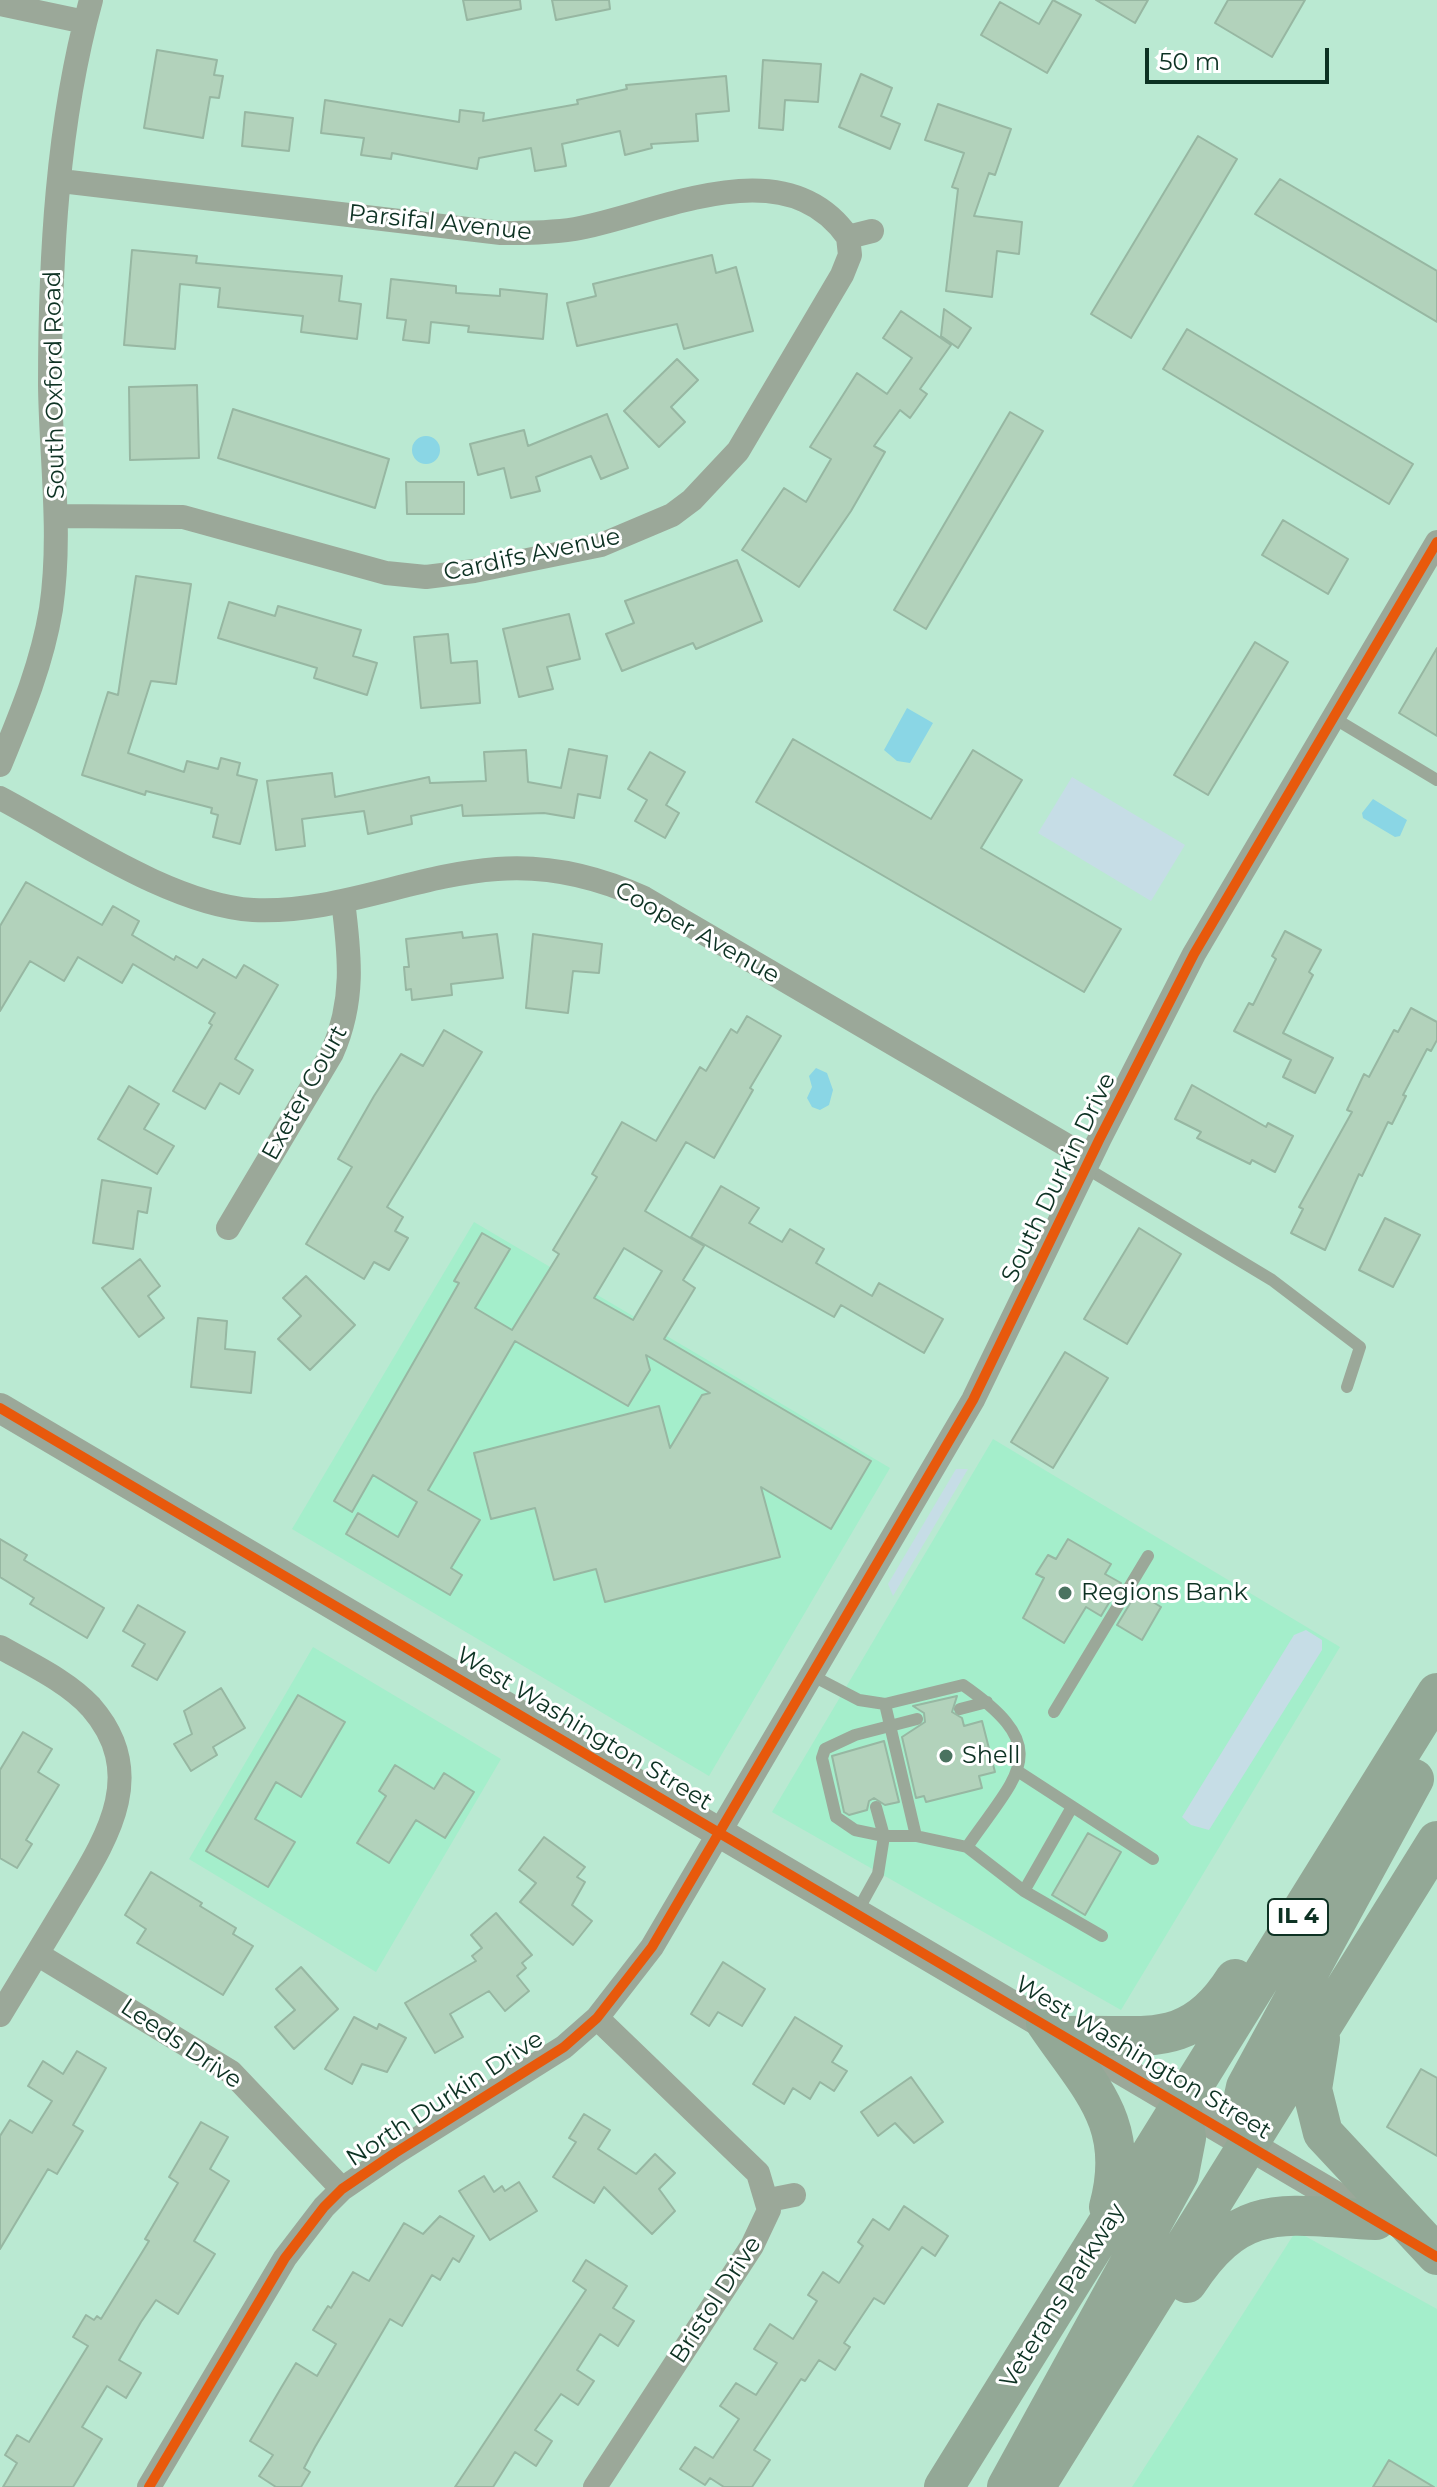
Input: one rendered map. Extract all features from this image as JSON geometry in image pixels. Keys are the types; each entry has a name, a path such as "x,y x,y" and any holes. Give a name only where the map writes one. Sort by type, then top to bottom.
{"highway":[{"name":"IL 4","path":"1181,2104 1425,1734 1437,1693"},
{"path":"1057,2029 1175,2033 1208,2014 1221,2001 1352,1791 1425,1734"},
{"path":"1248,2144 1241,2110 1250,2077 1425,1734"},
{"path":"1036,2487 1437,1841"},
{"path":"1325,2020 1312,2089 1318,2122 1333,2148 1437,2256"},
{"path":"1057,2029 1113,2130 1118,2165 1102,2234"},
{"path":"1007,2487 1179,2174 1186,2138 1181,2104"},
{"name":"Veterans Parkway","path":"944,2487 1181,2104"},
{"path":"1036,2487 1086,2443 1206,2254 1227,2234 1249,2222 1285,2214 1376,2220"}],"street":[{"path":"0,4 88,11"},
{"name":"South Oxford Road","path":"0,765 42,655 51,608 58,516 50,389 52,266 61,181 88,11"},
{"name":"Parsifal Avenue","path":"61,181 501,233 537,234 576,229 673,203 760,189 794,196 860,234"},
{"name":"Cardifs Avenue","path":"58,516 183,517 386,573 426,577 474,571 601,545 672,515 692,500 738,451 842,275 860,234"},
{"name":"South Durkin Drive","path":"719,1832 973,1400 1194,954 1437,542"},
{"name":"Cooper Avenue","path":"0,798 140,873 211,903 250,910 280,910 343,901 497,869 541,869 617,886 644,898 1088,1163"},
{"name":"Exeter Court","path":"228,1228 332,1053 344,1025 351,966 343,901"},
{"name":"West Washington Street","path":"0,1408 1437,2256"},
{"path":"0,1647 61,1682 88,1705 103,1723 117,1755 119,1790 112,1825 0,2015"},
{"name":"North Durkin Drive","path":"149,2487 285,2258 342,2189 564,2047 597,2018 652,1947 719,1832"},
{"name":"Leeds Drive","path":"37,1954 231,2072 342,2189"},
{"path":"597,2018 758,2173 769,2200 794,2195"},
{"name":"Bristol Drive","path":"595,2487 752,2246 765,2222 769,2200"}],"lane":[{"path":"1332,717 1437,780"},
{"path":"1088,1163 1272,1280 1360,1347 1347,1387"},
{"path":"1054,1712 1148,1556"},
{"path":"811,1675 859,1700 885,1704 963,1685 987,1702 1015,1729 1019,1772 967,1847"},
{"path":"960,1709 987,1702"},
{"path":"885,1704 916,1836"},
{"path":"917,1719 825,1749 822,1758 833,1812 855,1830 884,1836 916,1836 967,1847 1024,1891 1102,1936"},
{"path":"1019,1772 1153,1859"},
{"path":"857,1912 878,1874 884,1836 876,1807"},
{"path":"1024,1891 1072,1807"}],"shaded area":[{"path":"1072,777 1185,845 1151,901 1038,833"},
{"path":"474,1222 890,1468 709,1776 292,1529"},
{"path":"993,1439 1340,1647 1121,2010 772,1812"},
{"path":"956,1469 968,1469 893,1596 888,1584"},
{"path":"1306,1630 1322,1640 1322,1650 1209,1830 1191,1825 1182,1817 1294,1635"},
{"path":"313,1647 501,1759 376,1972 189,1859"},
{"path":"1296,2231 1437,2309 1437,2487 1132,2487"}],"water":[{"path":"426,436 436,440 440,450 436,460 426,464 416,460 412,450 416,440"},
{"path":"907,708 933,723 910,763 897,761 884,750"},
{"path":"1373,799 1407,820 1400,836 1395,837 1363,818 1362,813"},
{"path":"816,1068 827,1073 833,1090 829,1105 820,1110 812,1107 807,1098 812,1087 809,1076"}],"building":[{"path":"463,0 520,0 521,9 467,20"},
{"path":"552,0 609,0 610,9 556,20"},
{"path":"1053,0 1081,15 1047,73 981,35 1000,2 1039,24"},
{"path":"1096,0 1148,0 1135,23"},
{"path":"1228,0 1305,0 1272,57 1215,23"},
{"path":"157,50 217,60 214,75 223,76 219,98 210,97 203,138 144,128"},
{"path":"763,60 821,64 818,102 785,100 783,130 759,128"},
{"path":"861,74 892,88 881,116 900,124 890,149 839,127"},
{"path":"726,76 729,111 696,114 698,141 651,144 652,148 625,155 620,131 562,144 566,166 535,171 531,148 479,158 477,169 392,153 391,159 361,155 364,138 321,133 325,100 459,122 460,110 484,113 483,121 578,104 577,100 627,89 626,85"},
{"path":"938,104 1011,129 995,175 989,173 974,216 1022,222 1019,254 997,251 992,297 946,291 958,189 952,187 964,153 925,140"},
{"path":"245,112 293,118 289,151 242,146"},
{"path":"1198,136 1237,159 1131,338 1091,314"},
{"path":"1280,179 1437,271 1437,322 1255,214"},
{"path":"132,250 197,256 196,263 342,276 339,301 361,304 357,339 301,332 303,316 218,307 220,288 180,284 175,349 124,345"},
{"path":"712,255 716,273 736,267 753,331 684,349 677,324 577,346 567,303 596,296 593,284"},
{"path":"391,279 456,286 456,293 500,296 500,289 547,294 543,339 468,332 469,326 431,322 429,343 403,340 406,320 387,318"},
{"path":"944,309 971,328 958,348 941,336"},
{"path":"901,311 951,345 920,389 927,394 910,418 900,410 874,446 885,452 851,511 799,587 742,550 784,488 806,502 831,459 810,447 857,373 887,394 912,358 883,338"},
{"path":"1187,329 1413,464 1389,504 1163,369"},
{"path":"677,359 698,380 671,407 685,422 659,447 624,411"},
{"path":"197,385 199,458 130,460 129,387"},
{"path":"233,409 389,459 375,508 218,458"},
{"path":"1010,412 1043,431 926,629 894,610"},
{"path":"607,414 628,468 601,479 591,456 536,477 540,491 511,498 504,468 478,475 470,444 524,430 528,446"},
{"path":"406,482 464,482 464,514 407,514"},
{"path":"1283,520 1348,559 1328,594 1262,555"},
{"path":"737,560 762,621 696,649 693,643 622,671 606,634 634,623 625,601"},
{"path":"136,576 191,584 176,684 151,681 128,753 184,772 187,761 218,769 221,758 240,763 237,775 257,780 240,844 213,837 218,815 211,813 212,808 146,791 145,795 82,775 108,692 118,695"},
{"path":"229,602 275,616 278,606 361,630 353,656 377,663 367,695 314,678 317,668 218,638"},
{"path":"569,614 580,659 547,667 553,689 519,697 503,629"},
{"path":"448,634 451,663 477,661 480,703 421,708 414,637"},
{"path":"1255,642 1288,662 1208,795 1174,775"},
{"path":"1437,648 1437,736 1399,713"},
{"path":"793,739 931,819 973,750 1022,780 981,848 1121,929 1084,992 756,802"},
{"path":"569,749 607,756 600,798 578,794 574,818 544,813 463,816 462,805 411,816 412,824 368,834 364,811 302,819 305,846 276,850 267,781 332,773 335,797 429,777 430,783 486,781 484,752 526,750 528,782 561,788"},
{"path":"650,752 685,772 666,805 679,813 665,838 635,821 647,800 628,789"},
{"path":"26,882 102,925 113,906 139,921 132,935 174,960 176,956 197,968 203,959 236,978 244,965 278,985 235,1059 253,1070 239,1094 220,1083 205,1109 173,1091 212,1025 209,1023 215,1013 133,964 122,983 78,957 64,981 30,961 0,1011 0,926"},
{"path":"1285,931 1321,950 1309,972 1313,975 1283,1033 1333,1058 1315,1093 1283,1077 1291,1060 1234,1031 1249,1003 1253,1005 1276,959 1272,956"},
{"path":"462,932 463,938 497,934 503,978 451,984 452,995 412,1000 411,989 406,990 404,967 409,967 406,939"},
{"path":"533,934 602,944 599,973 573,971 568,1013 526,1008"},
{"path":"1411,1008 1437,1022 1437,1040 1431,1051 1427,1049 1392,1124 1388,1122 1362,1176 1359,1174 1325,1250 1291,1233 1303,1209 1299,1207 1352,1112 1347,1110 1364,1074 1369,1077 1394,1030 1398,1032"},
{"path":"747,1016 781,1036 714,1158 686,1142 645,1211 704,1246 683,1280 695,1288 664,1339 871,1461 831,1529 761,1487 780,1557 605,1602 596,1569 554,1580 535,1508 491,1519 474,1453 659,1406 670,1448 702,1395 710,1393 646,1355 650,1370 628,1406 515,1341 428,1490 480,1520 451,1568 462,1575 450,1595 346,1534 358,1513 398,1537 417,1502 373,1475 352,1512 334,1501 459,1283 454,1281 482,1233 510,1249 475,1308 512,1330 559,1254 553,1250 597,1177 592,1174 622,1122 656,1141 700,1067 706,1071 731,1029 737,1033","holes":["624,1248 662,1271 633,1320 594,1298"]},
{"path":"444,1030 482,1052 387,1207 403,1217 395,1231 408,1238 389,1270 374,1262 364,1279 306,1244 352,1167 338,1159 401,1054 423,1066"},
{"path":"1192,1085 1266,1127 1268,1123 1293,1136 1275,1172 1252,1160 1250,1164 1197,1138 1201,1132 1175,1119"},
{"path":"129,1086 159,1104 144,1129 174,1146 157,1174 98,1139"},
{"path":"102,1180 151,1188 147,1213 138,1211 133,1249 93,1243"},
{"path":"721,1186 759,1208 749,1223 782,1242 790,1229 824,1249 816,1263 872,1296 879,1283 943,1319 924,1353 841,1305 834,1317 691,1237"},
{"path":"1385,1218 1420,1235 1393,1287 1359,1270"},
{"path":"1139,1228 1181,1254 1127,1344 1084,1319"},
{"path":"140,1259 160,1286 148,1296 164,1318 139,1337 102,1288"},
{"path":"306,1276 355,1325 310,1370 278,1339 301,1316 283,1298"},
{"path":"198,1318 227,1321 225,1349 255,1352 251,1393 191,1387"},
{"path":"1065,1352 1108,1378 1053,1468 1011,1442"},
{"path":"0,1539 27,1555 24,1560 104,1608 87,1638 30,1604 34,1598 0,1577"},
{"path":"1068,1539 1111,1564 1105,1574 1121,1583 1101,1616 1086,1607 1064,1643 1023,1618 1044,1578 1036,1574 1048,1555 1056,1559"},
{"path":"1137,1592 1161,1607 1142,1640 1117,1625"},
{"path":"138,1605 185,1632 157,1680 132,1666 145,1644 123,1631"},
{"path":"221,1688 245,1728 213,1747 217,1755 191,1771 174,1744 192,1734 184,1711"},
{"path":"298,1695 345,1722 301,1797 276,1782 255,1819 295,1842 268,1887 206,1851"},
{"path":"957,1696 952,1712 962,1718 964,1726 982,1721 995,1772 979,1776 982,1788 926,1802 924,1796 916,1798 902,1737 925,1722 924,1713 913,1706"},
{"path":"23,1732 52,1749 38,1772 59,1785 26,1840 32,1844 17,1868 0,1858 0,1770"},
{"path":"884,1741 899,1802 885,1805 874,1798 869,1801 867,1810 849,1815 844,1812 832,1756"},
{"path":"395,1765 434,1789 444,1773 474,1792 445,1838 416,1820 389,1863 357,1843 386,1796 379,1791"},
{"path":"1088,1833 1121,1852 1085,1915 1052,1895"},
{"path":"544,1837 585,1867 577,1877 585,1882 572,1905 592,1921 573,1945 520,1902 536,1883 519,1870"},
{"path":"151,1872 202,1903 200,1906 236,1928 233,1934 253,1946 223,1995 137,1943 146,1929 125,1915"},
{"path":"496,1913 532,1955 522,1963 526,1968 517,1976 529,1991 505,2011 489,1991 450,2014 463,2037 435,2053 405,2003 476,1961 472,1956 482,1948 471,1935"},
{"path":"723,1962 765,1989 742,2026 718,2012 709,2026 691,2014"},
{"path":"301,1967 338,2009 294,2049 275,2027 295,2010 276,1989"},
{"path":"354,2017 377,2029 379,2024 406,2038 387,2072 362,2064 352,2084 325,2069"},
{"path":"795,2017 842,2046 832,2062 847,2071 834,2091 820,2082 810,2099 793,2088 784,2104 753,2084"},
{"path":"77,2051 106,2068 73,2125 83,2131 57,2174 48,2169 0,2249 0,2136 10,2120 32,2133 52,2101 28,2086 43,2061 63,2074"},
{"path":"1421,2069 1437,2078 1437,2156 1387,2127"},
{"path":"911,2077 943,2122 914,2143 895,2123 878,2136 861,2112"},
{"path":"584,2114 610,2130 598,2149 636,2174 655,2154 675,2173 659,2189 675,2211 652,2234 604,2187 594,2203 553,2177 576,2142 569,2138"},
{"path":"201,2122 228,2137 210,2169 229,2181 194,2241 215,2254 178,2314 156,2300 141,2322 119,2360 141,2373 126,2398 107,2386 82,2427 102,2439 73,2487 3,2487 17,2463 5,2455 17,2435 29,2442 88,2346 73,2337 86,2315 94,2320 97,2316 101,2319 149,2241 145,2239 178,2183 169,2177"},
{"path":"484,2176 494,2192 502,2186 505,2191 519,2182 537,2211 490,2240 459,2191"},
{"path":"904,2206 948,2236 935,2256 922,2247 884,2304 874,2298 844,2343 850,2347 835,2370 819,2360 805,2381 801,2379 754,2450 770,2460 752,2487 724,2487 710,2478 705,2485 680,2469 695,2447 713,2458 739,2419 720,2406 736,2383 756,2395 777,2363 754,2349 770,2324 793,2339 817,2301 808,2295 823,2272 839,2283 863,2246 858,2242 873,2219 889,2230"},
{"path":"440,2216 474,2236 459,2262 453,2258 440,2280 432,2275 402,2326 390,2319 315,2447 304,2468 310,2472 301,2487 276,2487 259,2476 273,2455 250,2441 296,2363 317,2376 336,2344 313,2330 328,2306 331,2308 353,2272 369,2281 404,2223 423,2234"},
{"path":"586,2260 627,2286 613,2308 634,2321 618,2346 600,2334 577,2370 594,2381 578,2405 561,2394 535,2430 552,2441 536,2466 515,2452 493,2487 455,2487 586,2290 573,2281"},
{"path":"1389,2460 1434,2487 1373,2487"}],"cycle path":[{"path":"149,2487 285,2258 324,2207 342,2189 395,2153 564,2047 597,2018 652,1947 973,1400 1100,1138 1194,954 1437,542"},
{"path":"0,1408 1437,2257"}],"place":[{"name":"Regions Bank","path":"1065,1593"},
{"name":"Shell","path":"946,1756"}]}
